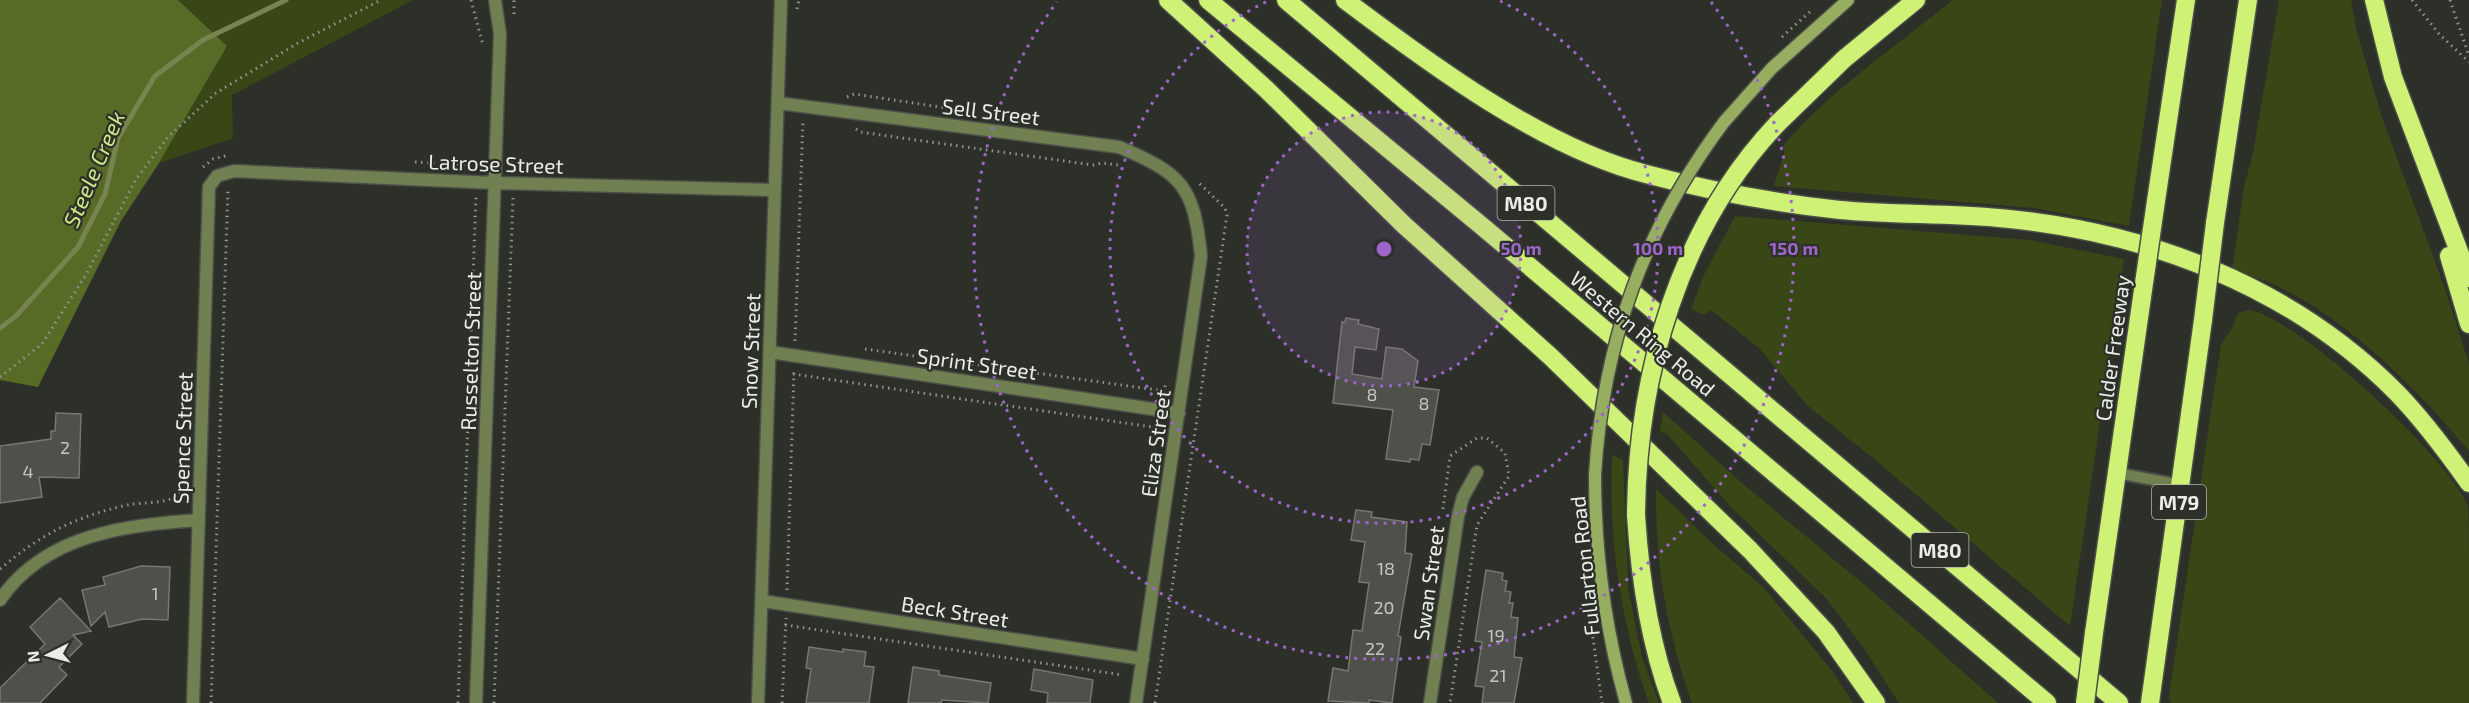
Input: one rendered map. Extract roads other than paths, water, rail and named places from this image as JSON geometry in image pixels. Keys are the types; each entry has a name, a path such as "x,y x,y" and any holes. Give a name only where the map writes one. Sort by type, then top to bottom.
{"highway":[{"path":"1168,0 1266,89 1404,225 1551,357 1741,542 1826,632 1876,703"},
{"name":"Western Ring Road","path":"1208,0 1501,242 2047,703"},
{"name":"Western Ring Road","path":"1286,0 2119,703"},
{"path":"1345,0 1497,106 1534,128 1599,158 1645,174 1744,196 1805,206 2000,218 2070,227 2144,244 2207,266 2272,299 2368,365 2425,424 2469,483"},
{"path":"1672,703 1658,660 1644,602 1636,515 1639,446 1646,397 1672,300 1698,242 1725,194 1778,124 1844,59 1916,0"},
{"name":"Calder Freeway","path":"2085,703 2186,0"},
{"name":"M79","path":"2150,703 2215,223 2248,0"},
{"path":"2374,0 2393,77 2469,278"},
{"path":"2414,133 2469,324"}],"main road":[{"name":"Fullarton Road","path":"1626,703 1608,633 1597,542 1595,475 1603,395 1612,351 1632,288 1674,196 1724,122 1772,68 1848,0"}],"street":[{"name":"Russelton Street","path":"476,703 500,34 495,0"},
{"name":"Snow Street","path":"759,703 781,0"},
{"name":"Sell Street","path":"778,103 1119,147 1158,164 1186,190"},
{"name":"Latrose Street","path":"217,176 234,171 495,183 775,190"},
{"name":"Spence Street","path":"193,703 209,187 217,176"},
{"name":"Eliza Street","path":"1136,703 1201,256 1197,217 1186,190"},
{"name":"Sprint Street","path":"770,352 1179,413"},
{"name":"Swan Street","path":"1430,703 1458,516 1463,497 1477,472"},
{"path":"0,600 34,565 73,543 136,525 199,520"},
{"name":"Beck Street","path":"762,601 1143,659"}],"lane":[{"path":"2117,473 2181,485"}],"waterway":[{"name":"Steele Creek","path":"0,328 16,316 78,247 105,194 118,138 155,76 203,40 286,0"}]}
